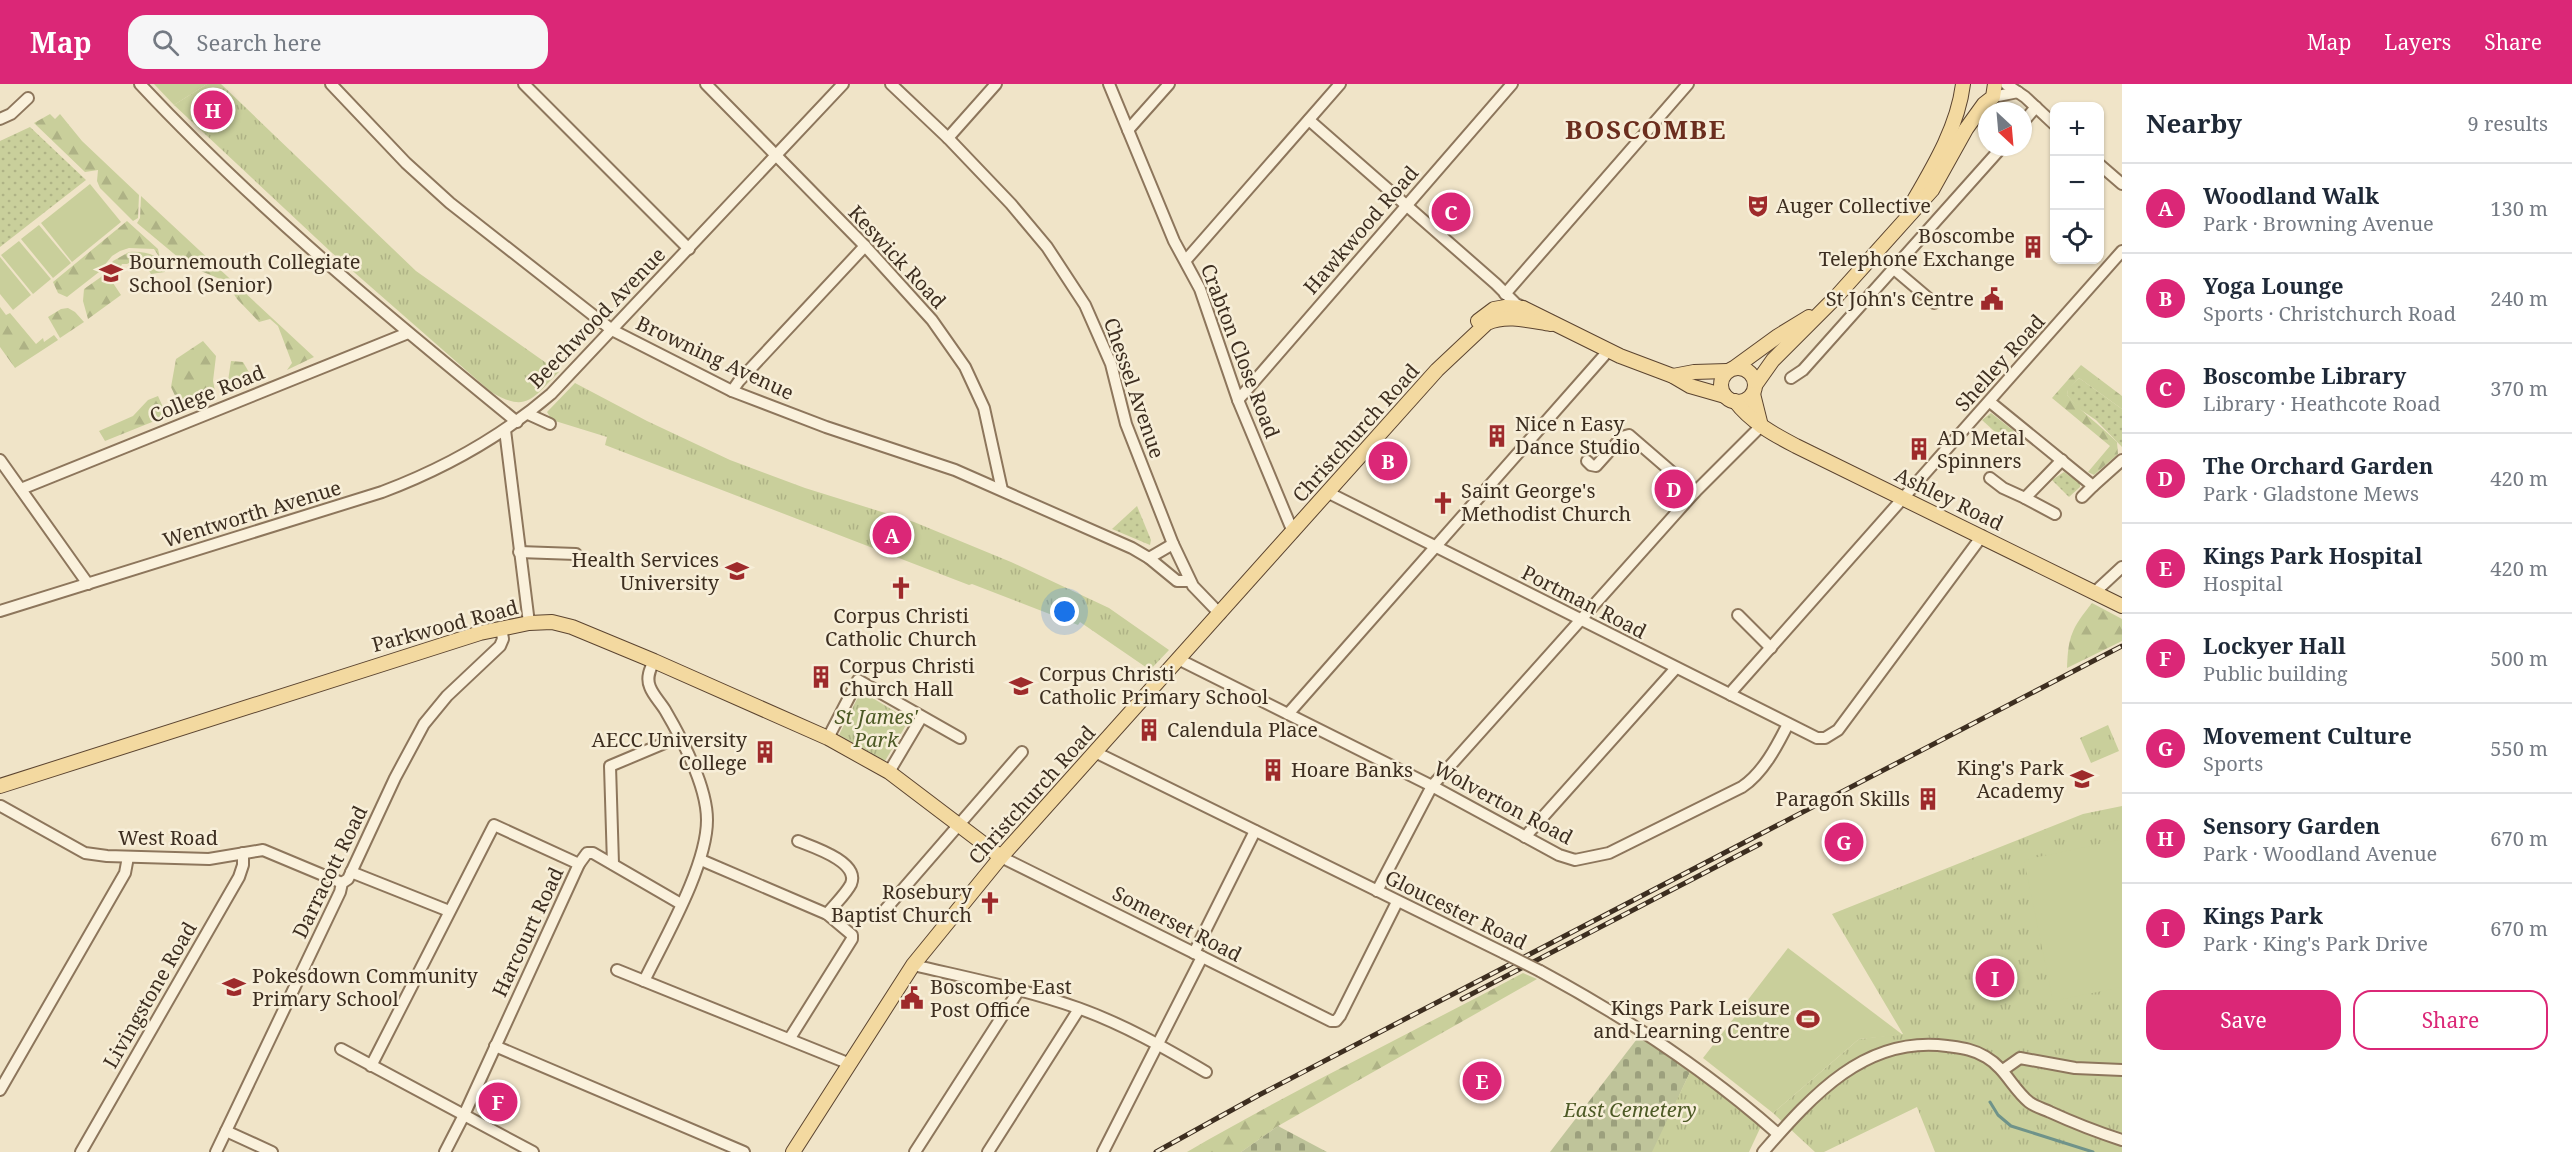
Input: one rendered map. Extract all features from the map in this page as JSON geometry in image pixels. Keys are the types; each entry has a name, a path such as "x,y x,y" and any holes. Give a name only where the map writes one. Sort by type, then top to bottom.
{"main road":[{"path":"1963,88 1973,104 1991,95"},
{"path":"1903,220 1948,135 1963,88"},
{"path":"1829,304 1778,336 1731,370 1722,380 1730,399 1745,400 1773,360 1829,304 1932,190 1966,129 1991,95"},
{"path":"1498,314 1505,307 1523,308"},
{"name":"Ashley Road","path":"1523,308 1551,324 1647,368 1673,376 1690,386 1730,399 1761,426 1797,446 2122,606"},
{"name":"Ashley Road","path":"1498,314 1551,324"},
{"name":"Christchurch Road","path":"793,1152 913,965 1001,857 1452,355 1473,326 1498,314"},
{"path":"1731,370 1749,371 1761,426"},
{"name":"Ashley Road","path":"1673,376 1694,372 1731,370"},
{"name":"Parkwood Road","path":"0,786 307,687 501,628 552,622 572,627 654,660 828,738 889,772 1001,857"}],"street":[{"path":"140,84 172,118 276,216 408,333 517,422"},
{"name":"Browning Avenue","path":"331,84 405,163 450,203 612,330 732,391 826,427 955,470 1002,490 1149,558 1177,581 1190,581"},
{"path":"524,84 688,249"},
{"name":"Keswick Road","path":"706,84 865,246 932,320 965,367 984,408 1002,490"},
{"name":"Beechwood Avenue","path":"505,430 551,394 843,84"},
{"name":"Chessel Avenue","path":"891,84 948,138 1011,204 1047,246 1085,304 1111,364 1125,424 1173,544 1196,591 1220,614"},
{"path":"948,138 996,84"},
{"name":"Crabton Close Road","path":"1109,84 1174,241 1200,289 1238,400 1293,532"},
{"path":"1128,130 1169,84"},
{"path":"1186,260 1340,84"},
{"name":"Hawkwood Road","path":"1238,400 1512,84"},
{"path":"1505,294 1688,84"},
{"path":"2006,84 2050,120"},
{"path":"1991,95 2018,92"},
{"path":"0,119 11,114 28,98"},
{"path":"2032,112 2036,107"},
{"path":"1309,120 1523,308"},
{"path":"1791,378 1803,370 1994,156"},
{"path":"2104,168 2122,184"},
{"path":"732,391 865,246"},
{"name":"Shelley Road","path":"1731,695 2122,251"},
{"path":"1894,269 1934,303"},
{"name":"College Road","path":"21,489 408,333"},
{"path":"1288,714 1610,350"},
{"path":"1990,402 2093,486"},
{"path":"528,414 550,424"},
{"path":"1377,891 1432,786 1695,492 1761,426"},
{"path":"505,430 529,623"},
{"name":"Wentworth Avenue","path":"0,611 382,492 420,478 505,430"},
{"path":"1587,461 1596,466 1622,437 1629,435 1695,492"},
{"path":"0,460 88,584"},
{"path":"2025,498 2062,460"},
{"path":"2082,496 2122,460"},
{"path":"1990,478 2003,488 2055,514"},
{"name":"Portman Road","path":"1329,493 1817,738 1825,738 1838,730 1982,536"},
{"path":"1149,558 1173,544"},
{"path":"519,552 576,554"},
{"path":"2095,592 2122,567"},
{"path":"1738,615 1771,648"},
{"name":"Darracott Road","path":"216,1152 335,903 342,883 348,879 395,778 424,724 447,696 500,646 503,639 501,628"},
{"path":"644,981 700,860 706,827 705,801 679,737 649,686 648,675 654,660"},
{"name":"Wolverton Road","path":"1180,660 1312,724 1559,855 1575,860 1609,853 1750,782 1777,746 1788,724"},
{"path":"1525,837 1676,668"},
{"path":"828,738 858,680 921,718 960,738"},
{"path":"889,772 921,718"},
{"path":"679,737 610,766 613,864 681,904"},
{"path":"884,911 1022,752"},
{"name":"Gloucester Road","path":"1096,753 1581,993 1662,1044 1734,1095 1778,1134"},
{"name":"West Road","path":"0,806 85,853 128,857 209,859 263,850 342,883"},
{"path":"371,1066 494,825 579,864"},
{"path":"1103,1152 1158,1044 1255,831"},
{"path":"798,841 847,865 851,874 851,884 827,914"},
{"name":"Harcourt Road","path":"445,1152 579,864 587,852 613,864"},
{"name":"Livingstone Road","path":"81,1152 239,877 243,866 243,854"},
{"path":"0,1090 125,873 128,857"},
{"name":"Somerset Road","path":"1001,857 1331,1021 1336,1021 1397,902"},
{"path":"700,860 827,914 850,932 852,939 790,1038"},
{"path":"351,872 449,911"},
{"path":"913,965 1019,990 1079,1009 1158,1044 1206,1072"},
{"path":"617,970 850,1064"},
{"path":"915,1152 1019,990"},
{"path":"988,1152 1079,1009"},
{"path":"1763,1152 1822,1089 1848,1069 1874,1055 1897,1047 1931,1044 1973,1050 2003,1070 2030,1103 2084,1128 2122,1140"},
{"path":"495,1046 744,1152"},
{"path":"341,1049 533,1152"},
{"path":"2003,1070 2020,1058 2075,1068 2122,1070"},
{"path":"226,1131 272,1152"}],"green space":[{"path":"154,84 207,84 174,105"},
{"path":"207,84 221,84 416,271 559,372 529,400 514,402 491,392 331,252 174,105"},
{"path":"50,114 55,119 60,114 82,141 139,195 138,218 133,221 100,188 97,181 98,170 85,172 34,123"},
{"path":"30,127 86,180 0,247 0,141"},
{"path":"90,184 121,222 72,262 41,223"},
{"path":"141,196 314,357 287,370 292,363 278,326 270,319 259,322 237,299 225,281 196,269 191,262 179,258 137,223 140,218"},
{"path":"127,221 158,249 160,258 154,249 129,248 120,251 112,256 99,272 67,297 58,293 53,282"},
{"path":"39,225 71,263 53,278 21,239"},
{"path":"19,241 51,279 33,294 1,255"},
{"path":"129,252 147,253 157,257 164,266 165,272 151,274 140,257 127,264 122,264 119,270 109,277 121,295 88,319 83,301 84,289 101,277 113,261"},
{"path":"0,257 31,295 13,310 0,294"},
{"path":"0,307 6,315 10,313 36,344 43,338 44,342 54,335 58,340 15,368 0,347"},
{"path":"68,308 84,322 60,338 48,317 61,309"},
{"path":"203,341 216,356 213,381 216,396 182,411 171,387 176,359"},
{"path":"231,361 243,362 254,381 230,392 228,381"},
{"path":"2081,365 2122,396 2122,409 2079,378 2068,390 2067,395 2073,402 2117,442 2118,454 2094,475 2088,472 2110,446 2052,398"},
{"path":"2079,378 2122,409 2122,447 2096,420 2078,408 2067,395 2068,389"},
{"path":"575,383 647,421 730,460 805,488 914,522 1011,562 1109,608 1169,650 1150,670 1080,622 1078,625 972,584 969,585 605,445 607,437 552,420 547,412"},
{"path":"158,396 167,416 105,441 99,431 133,416 148,400"},
{"path":"1991,413 2014,431 2005,441 1982,420"},
{"path":"2064,472 2080,483 2080,487 2069,497 2052,480"},
{"path":"1137,506 1151,540 1150,545 1112,529"},
{"path":"2092,603 2122,619 2122,641 2067,668 2072,633"},
{"name":"St James' Park","path":"861,691 909,720 885,761 839,735"},
{"path":"2108,725 2119,751 2091,763 2080,738"},
{"path":"2122,806 2122,1152 1935,1152 1917,1107 1824,1152 1815,1152 1773,1113 1859,1039 1903,1034 1832,914 2083,814"},
{"path":"2118,840 2122,860 2122,987 2053,1001 2024,860"},
{"name":"Kings Park Leisure and Learning Centre","path":"1788,948 1903,1035 1859,1039 1773,1113 1703,1058"},
{"path":"1523,973 1537,979 1278,1126 1241,1152 1187,1152 1312,1083"},
{"name":"East Cemetery","path":"1640,1035 1691,1070 1653,1152 1550,1152"},
{"path":"1691,1070 1762,1124 1749,1152 1652,1152"},
{"path":"1278,1126 1327,1152 1241,1152"}],"waterway":[{"path":"1990,1102 1998,1115 2011,1126 2093,1152"}],"railway":[{"path":"1156,1152 1259,1095 2122,646"},
{"path":"1462,999 1760,844"}],"place":[{"name":"Sensory Garden","path":"213,110"},
{"name":"Auger Collective","path":"1758,206"},
{"name":"Boscombe Library","path":"1451,212"},
{"name":"Boscombe Telephone Exchange","path":"2033,247"},
{"name":"Bournemouth Collegiate School (Senior)","path":"111,273"},
{"name":"St John's Centre","path":"1992,299"},
{"name":"Nice n Easy Dance Studio","path":"1497,436"},
{"name":"AD Metal Spinners","path":"1919,449"},
{"name":"Yoga Lounge","path":"1388,461"},
{"name":"The Orchard Garden","path":"1674,489"},
{"name":"Saint George's Methodist Church","path":"1443,503"},
{"name":"Woodland Walk","path":"892,535"},
{"name":"Health Services University","path":"737,571"},
{"name":"Corpus Christi Catholic Church","path":"901,588"},
{"name":"Corpus Christi Church Hall","path":"821,677"},
{"name":"Corpus Christi Catholic Primary School","path":"1021,686"},
{"name":"Calendula Place","path":"1149,730"},
{"name":"AECC University College","path":"765,752"},
{"name":"Hoare Banks","path":"1273,770"},
{"name":"King's Park Academy","path":"2082,779"},
{"name":"Paragon Skills","path":"1928,799"},
{"name":"Movement Culture","path":"1844,842"},
{"name":"Rosebury Baptist Church","path":"990,903"},
{"name":"Kings Park","path":"1995,978"},
{"name":"Pokesdown Community Primary School","path":"234,987"},
{"name":"Boscombe East Post Office","path":"912,998"},
{"name":"Kings Park Leisure and Learning Centre","path":"1808,1019"},
{"name":"Kings Park Hospital","path":"1482,1081"},
{"name":"Lockyer Hall","path":"498,1102"}],"district":[{"name":"BOSCOMBE","path":"1646,130"}]}
